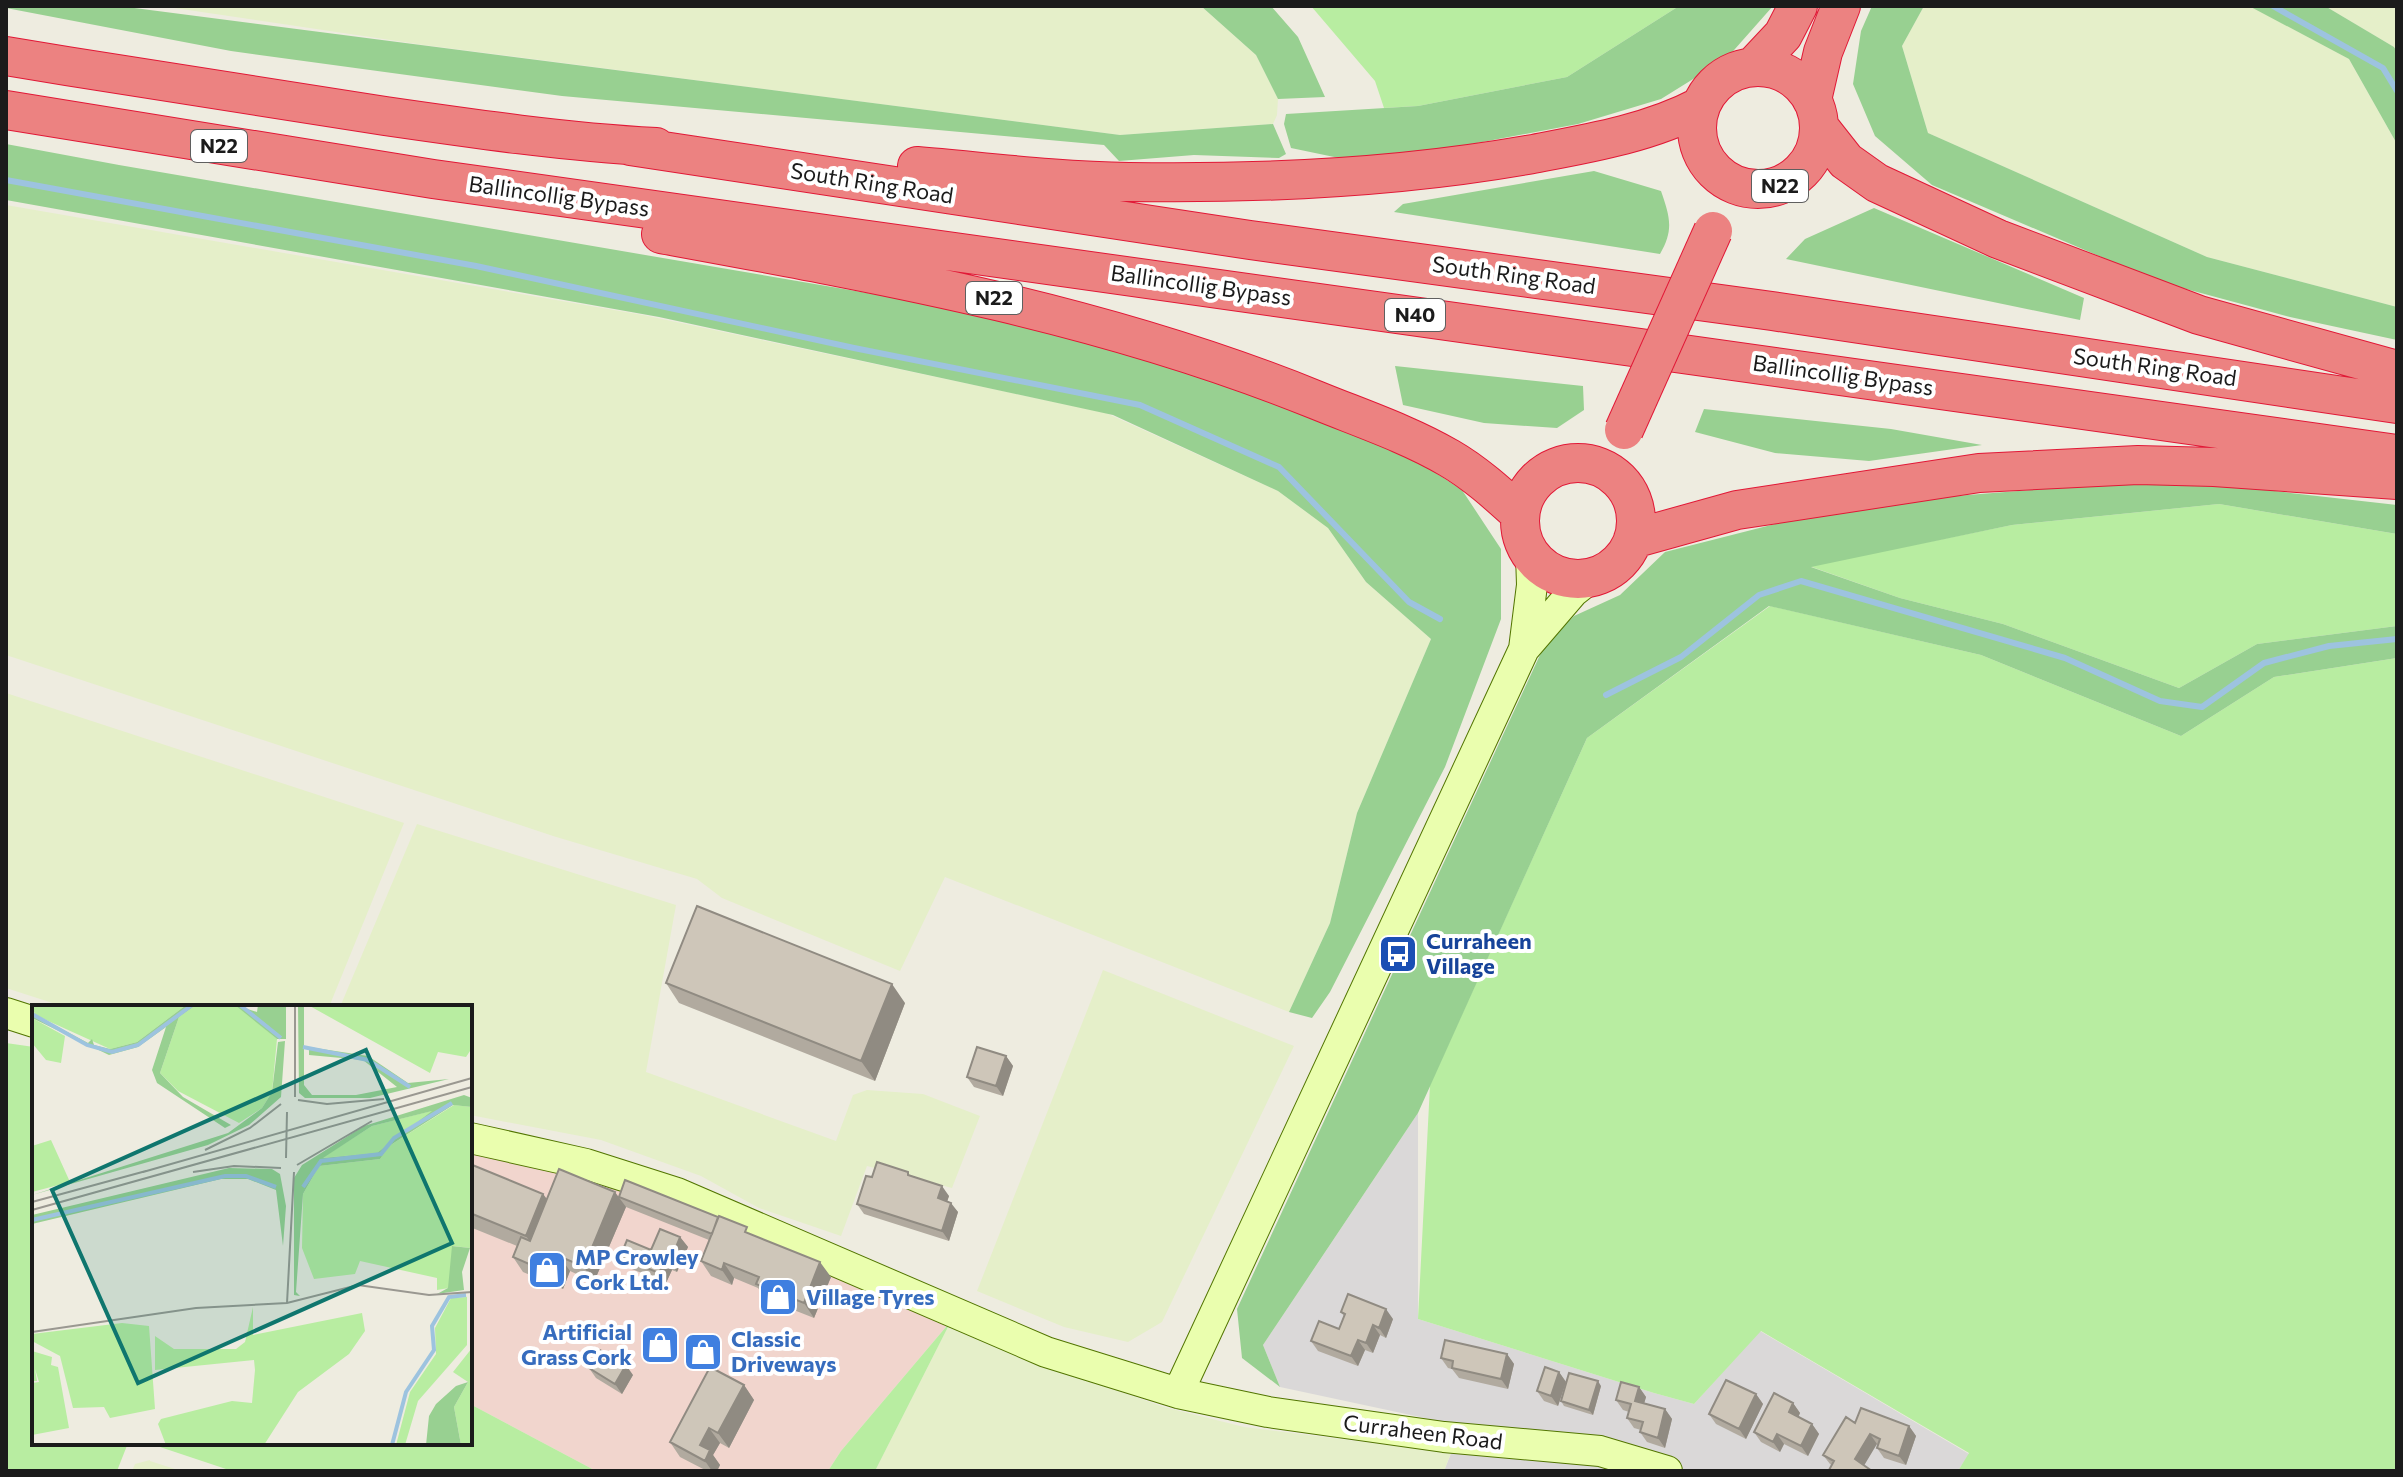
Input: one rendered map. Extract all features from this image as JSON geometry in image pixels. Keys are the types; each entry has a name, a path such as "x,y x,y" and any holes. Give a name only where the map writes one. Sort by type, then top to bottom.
{"highway":[{"path":"1753,67 1783,35 1798,6"},
{"name":"N22","path":"1718,175 1748,189 1766,189 1783,185 1798,176 1810,162 1817,146 1816,114 1823,52 1841,6"},
{"path":"6,56 454,126 630,146 767,153 1127,182 1279,179 1395,172 1506,158 1581,145 1666,123 1701,106"},
{"path":"1718,175 1698,143 1697,124 1701,106 1709,91 1721,79 1753,67 1771,68 1788,74 1802,85 1816,114 1846,161 1877,183 1998,239 2115,285 2199,315 2397,370"},
{"name":"Ballincollig Bypass","path":"6,110 433,179 2397,454"},
{"name":"South Ring Road","path":"630,146 1250,240 1772,311 2397,404"},
{"name":"N22","path":"1633,539 1635,516 1622,460 1624,430 1713,231 1719,196 1718,175"},
{"name":"N22","path":"433,179 599,223 986,296 1158,342 1229,366 1429,447 1464,468 1520,514 1534,482 1548,471 1564,464 1582,463 1600,453 1624,430"},
{"name":"N22","path":"1713,231 1739,204 1766,189"},
{"path":"1582,463 1601,467 1617,478 1629,493"},
{"path":"1520,514 1524,542 1531,555 1543,567 1558,575 1575,578 1592,577 1610,569 1624,556 1633,539 1737,510 1979,473 2138,465 2268,470 2397,480"}],"street":[{"path":"1524,649 1532,585 1531,555"},
{"path":"1178,1393 1524,649 1573,592 1592,577"},
{"path":"6,1013 32,1021"},
{"name":"Curraheen Road","path":"472,1138 586,1164 677,1193 1046,1352 1178,1393 1268,1412 1444,1437 1600,1451 1667,1471"}],"shaded area":[{"path":"1418,1113 1418,1319 1694,1404 1760,1331 1969,1454 1958,1471 1444,1471 1462,1426 1280,1387 1263,1345"},
{"path":"472,1144 634,1185 951,1321 841,1451 828,1471 596,1471 472,1405"}],"green space":[{"path":"6,6 119,6 1120,135 1273,124 1286,154 1279,158 1194,155 1119,161 1104,145 562,96 231,51"},
{"path":"161,6 1201,6 1256,55 1278,99 1277,115 1273,124 1120,135 424,45"},
{"path":"1201,6 1271,6 1298,37 1325,97 1278,99 1256,55"},
{"path":"1311,6 1679,6 1567,77 1418,106 1384,108 1375,81"},
{"path":"1679,6 1773,6 1727,58 1661,99 1578,124 1440,150 1339,158 1291,148 1284,124 1286,114 1418,106 1567,77"},
{"path":"1872,6 1924,6 1902,46 1928,133 2207,257 2397,307 2397,340 2290,317 2160,282 1932,185 1875,136 1853,84 1861,31"},
{"path":"1924,6 2250,6 2349,59 2397,144 2397,307 2207,257 1928,133 1902,46"},
{"path":"2249,6 2325,6 2394,47 2397,52 2397,144 2349,59"},
{"path":"2325,6 2397,6 2397,52 2394,47"},
{"path":"6,144 961,309 1189,368 1416,460 1462,490 1501,549 1501,619 1445,767 1330,992 1312,1018 1289,1012 1330,923 1357,813 1431,639 1366,582 1328,528 1278,491 1113,415 659,317 6,200"},
{"path":"1594,171 1661,191 1669,223 1660,254 1394,212 1403,204"},
{"path":"6,205 643,315 1106,413 1278,491 1328,528 1366,582 1431,639 1357,813 1330,923 1289,1012 945,877 900,971 722,898 697,879 553,836 6,655"},
{"path":"1874,208 2084,298 2080,320 1786,259 1805,239"},
{"path":"1395,366 1583,386 1584,410 1557,428 1484,423 1403,405"},
{"path":"1704,409 1891,429 1982,445 1869,461 1775,453 1695,432"},
{"path":"2168,479 2397,505 2397,534 2219,504 2012,525 1811,567 1900,598 2003,624 2179,688 2257,644 2397,626 2397,658 2274,677 2181,736 1981,655 1769,606 1587,738 1418,1113 1263,1345 1280,1387 1242,1358 1237,1309 1546,642 1574,616 1620,595 1665,552 1854,504"},
{"path":"2219,504 2397,534 2397,626 2257,644 2179,688 2003,624 1900,598 1809,566 2012,525"},
{"path":"1770,606 1981,655 2181,736 2274,677 2397,658 2397,1471 1958,1471 1969,1453 1761,1331 1694,1404 1418,1319 1430,1085 1587,738"},
{"path":"6,693 404,823 330,1005 59,1005 6,988"},
{"path":"417,824 676,905 646,1072 836,1141 853,1095 867,1090 923,1094 980,1116 952,1188 867,1166 841,1236 759,1208 701,1176 601,1140 472,1115 472,1005 341,1005"},
{"path":"1103,970 1294,1046 1162,1322 1128,1342 1064,1327 977,1291"},
{"path":"6,1043 32,1047 32,1445 127,1445 117,1471 6,1471"},
{"path":"951,1321 1036,1362 1164,1407 1244,1427 1451,1453 1444,1471 875,1471"},
{"path":"951,1321 875,1471 828,1471 841,1451"},
{"path":"472,1405 596,1471 232,1471 154,1445 472,1445"},
{"path":"150,1460 181,1471 132,1471 135,1464"}],"building":[{"path":"697,906 892,984 861,1061 666,983"},
{"path":"977,1047 1006,1056 996,1086 967,1077"},
{"path":"877,1162 942,1186 938,1198 951,1203 942,1231 857,1204 866,1176 872,1177"},
{"path":"472,1165 543,1194 526,1236 472,1214"},
{"path":"559,1169 615,1192 584,1267 559,1256 552,1274 513,1257 521,1237 530,1241"},
{"path":"625,1180 718,1217 712,1234 619,1197"},
{"path":"719,1216 747,1227 745,1232 820,1262 804,1303 756,1284 759,1277 724,1263 722,1270 701,1261"},
{"path":"660,1229 680,1237 670,1262 665,1260 659,1273 620,1257 627,1240 651,1250"},
{"path":"1348,1294 1386,1309 1379,1328 1373,1325 1366,1343 1358,1340 1351,1356 1311,1341 1319,1321 1339,1329"},
{"path":"1445,1340 1507,1354 1501,1379 1452,1368 1453,1361 1441,1358"},
{"path":"600,1350 626,1365 615,1384 589,1368"},
{"path":"710,1367 744,1385 718,1433 709,1428 700,1445 710,1450 705,1461 670,1442"},
{"path":"1545,1367 1559,1372 1551,1396 1537,1391"},
{"path":"1569,1373 1598,1381 1589,1410 1561,1401"},
{"path":"1726,1380 1756,1394 1739,1429 1709,1414"},
{"path":"1621,1382 1639,1387 1635,1401 1665,1409 1658,1438 1640,1432 1643,1422 1627,1418 1631,1404 1616,1400"},
{"path":"1774,1393 1793,1403 1789,1412 1812,1424 1801,1446 1777,1434 1773,1442 1754,1432"},
{"path":"1861,1408 1909,1426 1899,1456 1877,1448 1880,1439 1870,1434 1855,1459 1872,1471 1831,1471 1834,1461 1823,1455 1846,1417 1855,1423"}],"waterway":[{"path":"2273,6 2383,68 2397,91"},
{"path":"6,180 476,266 854,348 1140,405 1279,467 1409,602 1440,619"},
{"path":"1606,695 1681,657 1759,595 1801,581 2065,658 2160,701 2202,707 2264,663 2329,646 2397,639"}],"place":[{"name":"Curraheen Village","path":"1398,954"},
{"name":"MP Crowley Cork Ltd.","path":"547,1270"},
{"name":"Village Tyres","path":"778,1297"},
{"name":"Artificial Grass Cork","path":"660,1345"},
{"name":"Classic Driveways","path":"703,1352"}]}
